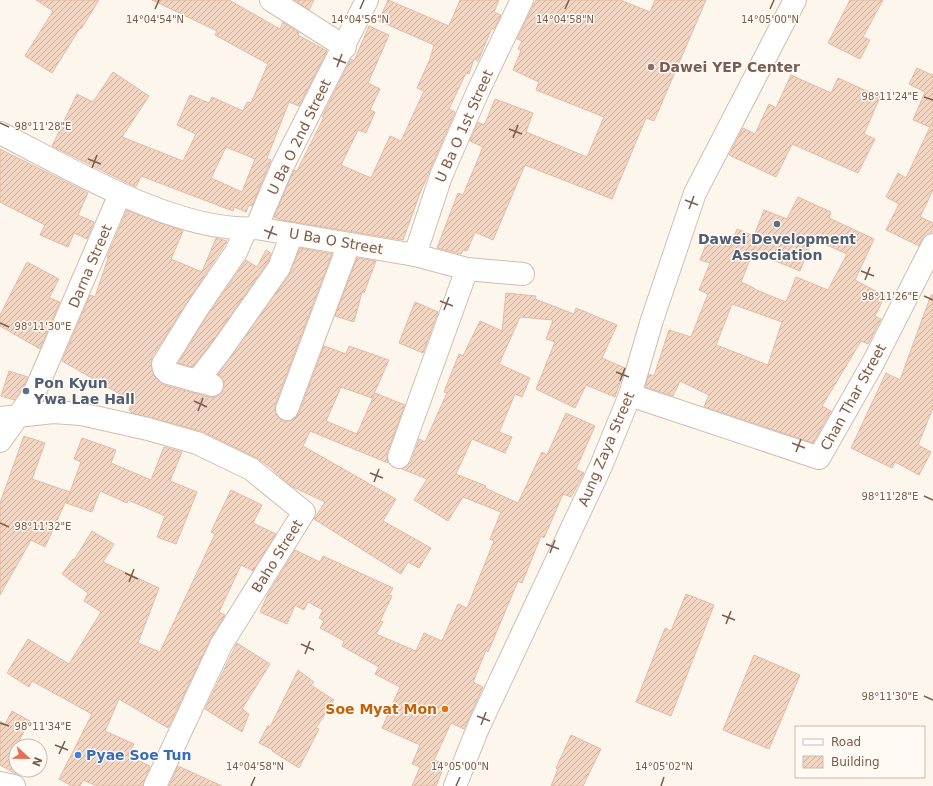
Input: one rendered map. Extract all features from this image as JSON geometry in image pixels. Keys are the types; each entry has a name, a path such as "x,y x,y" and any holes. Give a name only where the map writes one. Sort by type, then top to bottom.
{"street":[{"path":"271,0 345,47"},
{"name":"U Ba O 2nd Street","path":"292,234 279,268 219,353 205,383 168,373 164,369 163,364 197,309 251,228 345,47 367,0"},
{"name":"U Ba O 1st Street","path":"415,255 441,176 478,89 522,0"},
{"name":"Aung Zaya Street","path":"455,786 478,728 601,466 630,395 652,320 695,193 795,0"},
{"name":"U Ba O Street","path":"0,133 120,194 194,222 292,234 415,255 466,269 523,274"},
{"name":"Darna Street","path":"0,441 9,417 34,394 120,194"},
{"path":"286,409 349,244"},
{"name":"Chan Thar Street","path":"630,395 819,458 873,362 933,245"},
{"path":"399,457 466,269"},
{"name":"Baho Street","path":"9,417 53,412 81,414 148,429 197,444 250,469 304,512 221,645 155,786"},
{"path":"0,783 14,786"}],"building":[{"path":"36,0 99,0 52,73 25,56 53,11"},
{"path":"152,0 229,0 280,29 283,22 299,32 298,35 327,51 299,106 289,102 267,158 271,160 252,206 249,205 246,212 234,207 233,211 141,176 136,187 52,146 77,94 93,102 113,72 149,96 122,137 183,161 196,134 177,125 190,95 209,103 212,97 243,111 247,102 251,103 268,64 215,35 217,31","holes":["226,147 255,159 242,192 211,178"]},
{"path":"294,0 314,0 309,10"},
{"path":"388,0 449,26 460,0 499,0 494,12 501,15 494,29 492,28 478,61 474,59 469,74 466,73 449,109 455,112 420,193 403,240 281,220 274,217 293,172 294,170 297,171 351,59 354,61 369,26 389,35 368,83 380,89 370,110 375,112 366,133 358,130 341,165 371,178 390,136 401,141 424,91 417,88 430,59 434,45 379,21"},
{"path":"536,0 620,0 650,12 655,0 706,0 654,121 646,118 612,199 525,165 493,240 475,232 467,251 463,250 461,254 437,248 458,193 463,195 483,147 470,141 478,122 484,125 495,99 533,113 526,132 587,157 604,117 536,90 539,82 513,70 521,51 518,49 522,41 517,39"},
{"path":"850,0 883,0 863,37 870,40 860,59 828,43"},
{"path":"917,68 932,75 933,74 933,190 920,217 933,223 933,228 931,233 922,239 919,246 886,230 899,204 886,197 898,173 906,178 930,127 913,120 925,92 909,84"},
{"path":"791,75 831,93 838,78 880,97 864,134 875,139 858,173 792,144 776,177 729,155 743,128 755,134 769,104 776,108"},
{"path":"0,149 88,193 78,215 94,222 87,239 74,233 68,247 40,235 45,225 0,202"},
{"path":"798,197 831,212 829,218 874,239 855,280 885,296 875,316 881,319 868,344 861,341 822,406 831,411 813,443 704,407 709,395 680,381 673,396 645,387 649,374 654,376 669,330 691,337 708,294 699,290 710,263 700,260 708,239 730,247 737,229 754,236 764,210 787,219","holes":["813,239 847,254 828,290 796,277 786,302 741,282 753,252 800,271","732,304 782,322 768,365 716,345"]},
{"path":"127,210 183,231 171,259 202,272 216,238 227,241 152,357 151,366 155,377 164,385 209,397 216,397 221,394 224,389 224,382 218,374 289,275 300,248 332,254 275,405 275,411 278,417 283,421 289,421 295,418 299,413 324,346 346,354 349,346 389,360 372,398 341,387 326,421 357,434 375,393 405,405 387,453 388,463 310,431 303,446 396,499 383,521 431,548 419,568 408,562 401,574 314,519 325,502 291,486 273,469 257,458 201,431 132,413 129,410 132,401 62,361 90,295 95,297 108,258 107,257"},
{"path":"266,250 271,253 268,262 209,346 192,367 178,363 207,316 246,260 257,267"},
{"path":"357,258 376,261 364,293 362,292 354,322 335,316"},
{"path":"27,262 59,279 49,298 60,302 40,349 0,326 0,315"},
{"path":"506,293 536,296 535,299 574,314 576,308 617,325 602,358 625,368 615,397 586,385 575,408 536,389 555,342 546,339 553,320 520,317 499,364 530,378 522,397 515,394 499,432 512,437 505,453 472,439 456,474 486,486 485,488 518,503 542,452 547,455 566,413 595,426 576,469 584,473 571,497 563,494 544,538 541,536 522,583 518,581 488,652 486,650 473,682 483,687 464,729 451,723 434,760 445,764 436,786 412,786 420,767 412,764 420,745 382,728 400,687 375,674 379,667 342,646 344,641 320,628 324,621 319,618 323,610 308,602 304,610 295,605 287,624 260,612 268,594 295,550 320,562 323,556 393,588 389,595 392,596 380,621 383,622 376,634 416,651 424,633 442,641 458,604 467,608 494,541 490,539 501,512 463,497 448,521 414,500 427,479 402,469 411,462 419,439 425,442 447,393 444,392 459,354 463,356 480,321 502,331"},
{"path":"931,295 933,295 933,408 918,445 931,452 919,475 895,462 892,468 851,448 886,373 900,380"},
{"path":"415,302 438,312 423,353 399,343"},
{"path":"9,371 28,377 23,388 14,400 1,396"},
{"path":"24,436 45,443 32,479 70,492 45,547 31,540 0,595 0,503"},
{"path":"82,438 116,450 111,463 151,480 164,447 182,452 170,481 197,492 176,544 157,537 165,516 128,500 127,503 100,491 92,512 66,503 81,462 74,459"},
{"path":"231,490 262,505 253,523 276,534 253,571 241,565 219,612 225,615 210,640 168,728 119,699 105,731 134,744 128,756 150,766 143,786 97,786 83,780 80,786 72,786 59,779 92,714 32,681 29,687 7,673 28,639 69,664 101,612 84,601 88,593 62,574 73,559 74,560 92,531 114,544 103,562 159,588 138,643 160,652 215,534 211,532"},
{"path":"686,594 714,605 671,716 636,702 665,628 671,631"},
{"path":"237,643 270,664 242,709 249,714 242,732 205,709"},
{"path":"754,655 800,675 769,749 723,730"},
{"path":"298,670 314,682 311,685 334,700 316,728 319,729 299,768 272,751 273,750 259,743 268,725 270,727"},
{"path":"12,711 30,721 20,738 8,738 8,770 0,765 0,721 5,724"},
{"path":"571,735 601,749 583,786 551,786 558,769 556,768"},
{"path":"178,766 222,786 169,786"}],"place":[{"name":"Dawei YEP Center","path":"651,67"},
{"name":"Dawei Development Association","path":"777,224"},
{"name":"Pon Kyun Ywa Lae Hall","path":"26,391"},
{"name":"Soe Myat Mon","path":"445,709"},
{"name":"Pyae Soe Tun","path":"78,755"}]}
